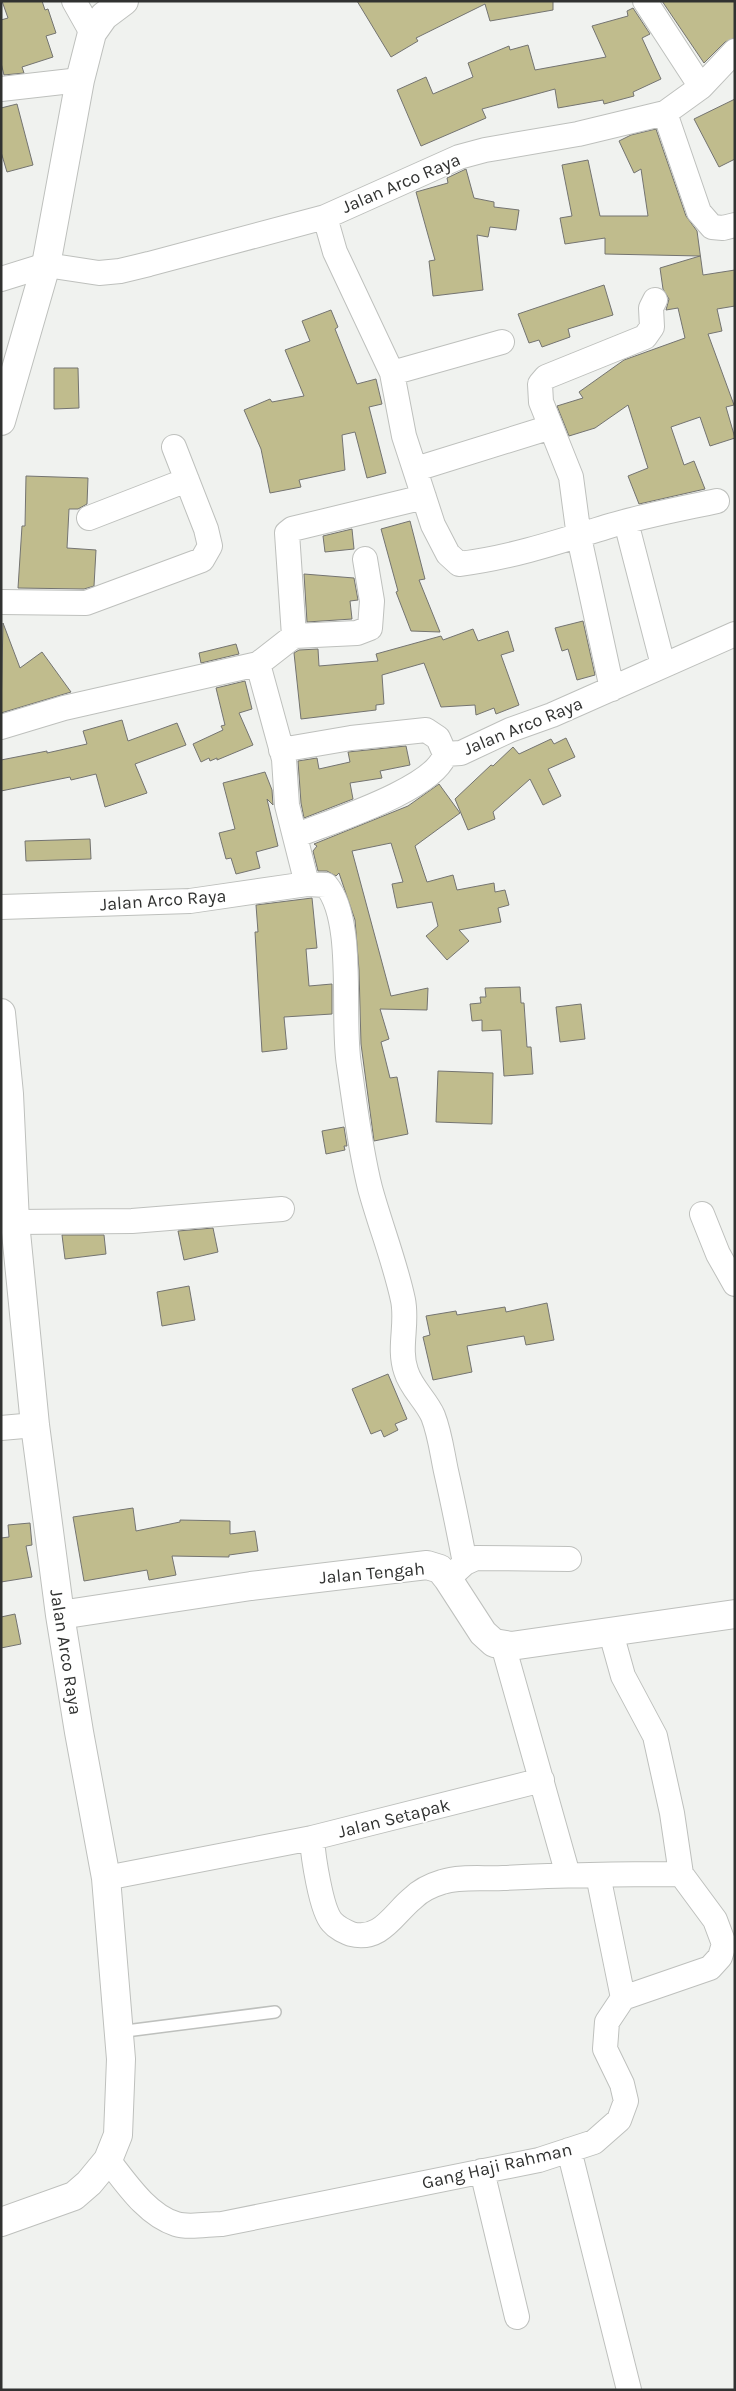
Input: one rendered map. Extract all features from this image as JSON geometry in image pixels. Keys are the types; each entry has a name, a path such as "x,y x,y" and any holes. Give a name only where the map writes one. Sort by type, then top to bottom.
{"main road":[{"path":"1,421 46,265 80,80 92,34 104,16 124,1"},
{"name":"Jalan Arco Raya","path":"1,1014 9,1094 15,1222 35,1424 60,1615 106,1878 121,2059 118,2135 108,2160 89,2183 74,2196 1,2222"},
{"name":"Jalan Tengah","path":"60,1615 251,1586 426,1565 440,1570 457,1571 483,1633 494,1643 503,1645"},
{"path":"503,1645 512,1646 611,1633 735,1614"}],"street":[{"path":"74,1 92,34"},
{"path":"645,1 701,87"},
{"name":"Jalan Arco Raya","path":"46,265 99,273 120,271 325,217 459,157 591,132 665,113 701,87 735,51"},
{"path":"1,89 80,80"},
{"path":"665,113 698,212 712,227 723,228 735,225"},
{"path":"325,217 335,252 392,373 404,436 439,539 448,554 459,564 482,561 578,537 626,522 717,501"},
{"path":"1,279 46,265"},
{"path":"612,689 578,537 571,477 541,402 540,384 555,374 645,337 652,327 651,308 655,300"},
{"path":"392,373 502,342"},
{"path":"416,469 551,427"},
{"path":"1,602 86,603 202,560 210,546 174,447"},
{"path":"89,518 186,480"},
{"path":"294,636 287,533 292,529 424,497"},
{"path":"626,522 663,665"},
{"path":"1,727 64,708 258,664 294,636 357,633 370,628 372,601 365,559"},
{"name":"Jalan Arco Raya","path":"282,750 351,738 426,730 438,738 445,754 461,753 510,730 552,715 735,634"},
{"path":"258,664 282,750 286,798 306,884"},
{"path":"295,836 422,782 442,763 445,754"},
{"name":"Jalan Arco Raya","path":"1,907 190,901 306,884 326,885 334,894 338,907 347,984 345,1029 348,1063 370,1186 403,1301 405,1325 402,1351 404,1364 414,1390 432,1414 440,1440 457,1571"},
{"path":"15,1222 132,1221 282,1209"},
{"path":"702,1214 718,1254 735,1284"},
{"path":"1,1428 35,1424"},
{"path":"457,1571 476,1558 569,1558"},
{"path":"598,1875 623,1998 710,1968 720,1957 724,1944 716,1920 681,1874 672,1813 655,1736 623,1676 611,1633"},
{"path":"503,1645 568,1875"},
{"name":"Jalan Setapak","path":"106,1878 312,1838 492,1794 523,1783 542,1780"},
{"path":"312,1838 317,1880 331,1921 342,1930 354,1934 368,1935 380,1930 396,1918 410,1899 420,1892 445,1881 568,1875 681,1874"},
{"name":"Gang Haji Rahman","path":"108,2160 132,2191 157,2214 177,2225 222,2224 539,2160 594,2142 619,2120 626,2101 622,2084 605,2049 608,2022 623,1998"},
{"path":"569,2150 629,2390"},
{"path":"482,2171 517,2317"}],"lane":[{"path":"118,2032 274,2012"}],"building":[{"path":"2,1 42,1 45,10 48,9 56,33 46,36 53,57 22,67 24,73 4,75 1,63 1,20 8,18"},
{"path":"357,1 553,1 553,10 490,21 485,4 416,38 418,41 391,57"},
{"path":"662,1 735,1 735,38 725,42 704,63"},
{"path":"633,8 650,34 642,38 661,79 633,92 634,96 604,104 603,100 558,108 555,89 482,109 486,118 421,146 397,90 426,77 433,94 473,77 468,63 509,46 510,50 528,45 535,70 606,57 592,26 628,16 627,11"},
{"path":"735,99 735,159 719,167 694,119"},
{"path":"17,104 33,165 7,172 1,152 1,108"},
{"path":"656,129 686,216 697,231 703,275 735,270 735,306 717,309 722,331 708,334 734,405 726,407 735,438 710,446 700,417 671,427 684,465 694,461 705,489 639,504 628,476 648,468 628,405 595,428 569,436 557,406 583,398 579,392 624,360 685,338 678,308 666,310 669,299 663,289 660,268 700,256 605,254 605,238 565,244 560,218 572,216 562,165 588,160 600,216 648,216 641,169 634,173 619,141 631,135"},
{"path":"466,169 474,198 494,202 494,207 519,210 516,230 490,227 488,237 477,235 483,290 433,296 429,261 435,260 416,192 448,183 447,178"},
{"path":"604,285 613,315 568,329 570,337 542,347 539,340 529,343 518,314"},
{"path":"331,310 338,327 335,329 357,384 376,379 382,404 369,407 386,473 367,478 355,432 342,435 345,470 299,480 301,487 270,493 261,449 244,410 270,399 272,402 304,396 285,350 310,341 302,321"},
{"path":"54,368 78,368 79,408 54,409"},
{"path":"26,476 88,478 87,504 78,509 69,509 67,548 96,550 94,586 84,589 18,588 22,526 25,526"},
{"path":"410,521 425,579 419,580 440,632 411,631 396,592 398,591 381,529"},
{"path":"352,529 354,549 325,552 323,536"},
{"path":"304,574 354,578 358,600 350,601 352,619 307,622"},
{"path":"583,621 595,675 577,680 568,649 562,651 555,628"},
{"path":"3,623 20,668 42,652 71,692 1,713"},
{"path":"473,629 478,641 508,631 514,651 501,655 519,705 496,714 494,708 476,715 475,705 441,707 424,663 382,675 384,704 376,705 376,710 301,719 294,653 299,650 318,649 319,666 378,661 376,654 441,636 443,640"},
{"path":"236,644 239,654 201,663 199,653"},
{"path":"245,681 252,709 239,713 253,745 217,760 217,758 210,761 209,758 201,762 193,744 223,730 221,726 225,725 216,688"},
{"path":"122,720 128,741 177,723 186,745 135,764 147,793 105,807 96,774 71,780 70,777 1,791 1,760 47,751 47,753 87,744 83,731"},
{"path":"566,738 575,757 548,769 561,796 543,805 530,779 493,812 495,819 468,830 455,799 491,765 493,766 513,747 519,754 551,739 554,744"},
{"path":"406,746 410,765 380,771 382,778 350,783 353,799 304,818 298,761 317,758 319,769 350,762 348,752"},
{"path":"265,772 272,790 273,805 267,799 278,846 256,852 260,868 236,874 231,858 226,859 219,833 235,829 223,783"},
{"path":"439,784 460,813 415,846 427,882 453,875 457,890 494,883 495,892 505,890 509,905 498,908 501,922 459,930 469,941 447,960 426,936 438,926 432,902 397,908 392,884 403,882 391,843 352,851 391,996 428,988 427,1010 380,1009 389,1039 381,1042 390,1078 397,1077 408,1134 374,1141 361,1044 359,970 355,920 339,873 336,876 327,871 318,871 313,851 317,846 314,844 408,806"},
{"path":"90,839 91,859 26,861 25,841"},
{"path":"312,898 317,948 306,949 309,986 332,984 332,1014 284,1017 287,1049 262,1052 255,932 258,932 256,905"},
{"path":"520,987 521,1003 524,1003 527,1047 531,1047 533,1074 504,1076 501,1030 482,1031 482,1020 472,1021 470,1004 481,1003 480,997 486,997 485,988"},
{"path":"581,1004 585,1039 560,1042 556,1007"},
{"path":"438,1071 493,1073 492,1124 436,1122"},
{"path":"344,1127 347,1146 344,1146 345,1150 326,1154 322,1131"},
{"path":"213,1228 218,1252 184,1260 178,1231"},
{"path":"62,1235 104,1235 106,1254 65,1259"},
{"path":"189,1286 195,1320 162,1326 157,1292"},
{"path":"547,1303 554,1340 526,1345 524,1336 467,1346 472,1372 433,1380 423,1337 430,1335 426,1316 456,1311 457,1315 505,1307 506,1312"},
{"path":"388,1374 407,1419 395,1424 398,1430 384,1437 381,1430 371,1434 352,1389"},
{"path":"133,1508 136,1531 180,1522 180,1520 230,1521 230,1534 255,1531 258,1551 229,1555 229,1557 172,1556 176,1575 149,1580 147,1570 84,1581 73,1517"},
{"path":"30,1523 32,1545 26,1546 32,1577 1,1582 1,1538 9,1537 8,1525"},
{"path":"15,1614 21,1644 1,1648 1,1617"}]}
